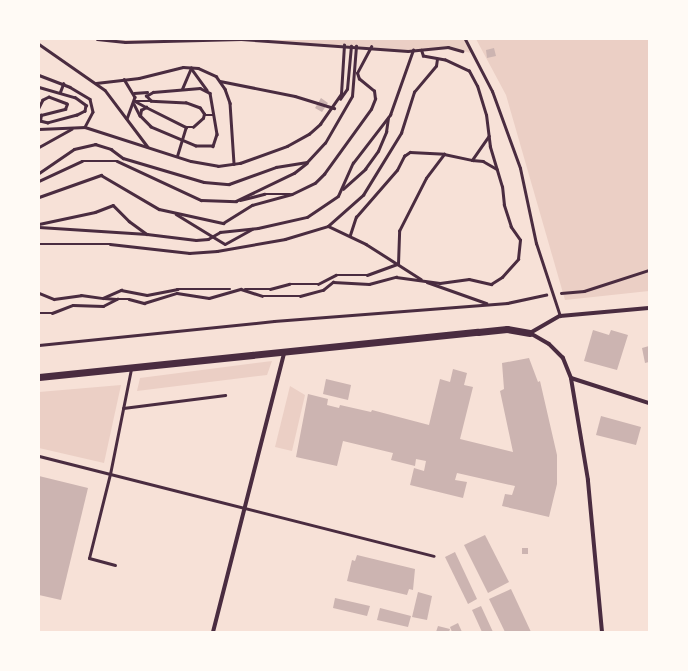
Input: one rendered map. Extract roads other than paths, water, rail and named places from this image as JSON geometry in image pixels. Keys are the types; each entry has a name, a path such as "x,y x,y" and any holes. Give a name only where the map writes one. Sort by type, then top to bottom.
{"street":[{"path":"530,333 560,316 649,308"},
{"path":"39,377 284,354 507,329 530,333 549,344 563,358 571,378 588,480 602,632"},
{"path":"212,632 242,508 284,354"},
{"path":"571,378 649,403"}],"lane":[{"path":"464,39 470,53 492,91 520,168 536,243 551,294 560,316"},
{"path":"115,565 89,558 110,474 131,369"},
{"path":"123,408 225,395"},
{"path":"39,456 434,556"}]}
